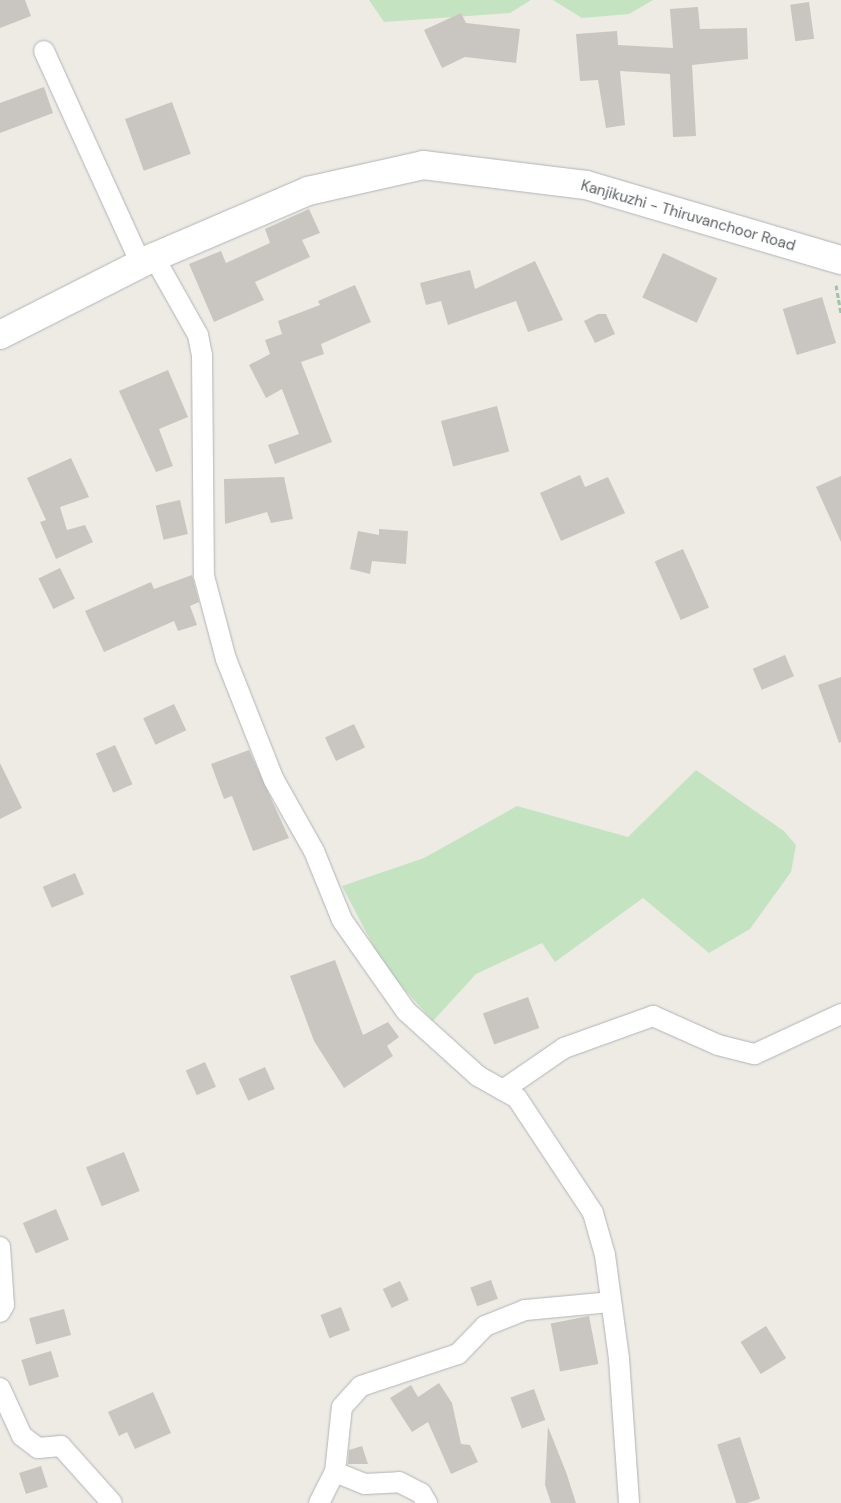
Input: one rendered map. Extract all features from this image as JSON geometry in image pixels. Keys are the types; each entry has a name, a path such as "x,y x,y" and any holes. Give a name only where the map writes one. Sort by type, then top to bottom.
{"main road":[{"name":"Kanjikuzhi - Thiruvanchoor Road","path":"2,330 147,260 308,191 423,164 586,185 841,260"}],"street":[{"path":"44,51 147,260 198,335 204,388 204,576 226,659 274,780 314,851 342,920 406,1011 478,1076 517,1098 592,1213 605,1255 611,1302 629,1503"},
{"path":"503,1090 564,1048 653,1016 718,1045 755,1054 841,1014"},
{"path":"0,1247 4,1305 0,1312"},
{"path":"318,1503 335,1472 342,1407 360,1386 458,1354 485,1326 525,1310 611,1302"},
{"path":"0,1388 4,1409 22,1436 38,1448 61,1446 112,1503"},
{"path":"335,1472 365,1484 399,1482 421,1493 427,1503"}],"green space":[{"path":"369,0 531,0 510,13 384,22"},
{"path":"553,0 653,0 629,14 582,18"},
{"path":"696,770 784,831 796,845 791,872 750,929 709,953 643,898 555,962 542,943 476,974 433,1021 385,968 342,886 424,858 517,806 628,837"}],"building":[{"path":"0,0 25,0 31,16 0,28"},
{"path":"809,2 814,39 795,41 790,5"},
{"path":"698,7 700,29 747,28 748,59 692,65 696,136 673,137 670,74 620,71 625,125 606,128 598,80 580,81 576,34 617,31 618,45 673,48 670,9"},
{"path":"461,13 466,23 520,29 516,63 465,57 442,68 424,30"},
{"path":"44,87 53,113 0,133 0,103"},
{"path":"172,102 191,154 144,171 125,119"},
{"path":"309,209 320,233 302,240 310,257 255,282 264,300 214,322 189,264 221,251 226,263 270,243 265,229"},
{"path":"663,253 717,278 697,323 642,297"},
{"path":"535,261 563,320 528,332 516,301 448,325 441,301 426,305 420,283 470,270 475,289"},
{"path":"355,285 371,322 321,344 324,354 301,362 332,442 275,464 268,445 299,434 282,389 266,398 249,365 270,354 265,340 282,334 278,321 320,305 318,301"},
{"path":"822,297 836,343 797,355 783,309"},
{"path":"598,314 606,314 615,334 595,343 584,321"},
{"path":"168,370 188,417 159,429 173,466 156,472 119,391"},
{"path":"497,406 509,451 453,466 441,421"},
{"path":"71,458 89,497 60,507 67,530 85,525 93,542 56,559 40,522 46,520 27,478"},
{"path":"580,475 585,487 608,477 625,513 561,541 540,493"},
{"path":"841,476 841,542 816,487"},
{"path":"284,477 293,519 271,523 267,512 225,524 224,479"},
{"path":"180,500 188,534 164,540 156,506"},
{"path":"379,529 408,531 406,564 372,561 370,574 350,569 358,531 379,535"},
{"path":"683,549 709,607 681,620 655,562"},
{"path":"60,568 75,599 53,609 38,579"},
{"path":"192,575 199,602 190,606 197,625 178,631 174,621 104,652 85,611 151,582 154,589"},
{"path":"785,655 794,676 762,690 753,669"},
{"path":"841,677 841,742 839,743 818,685"},
{"path":"174,704 186,730 155,745 143,718"},
{"path":"354,724 365,748 336,761 325,738"},
{"path":"115,745 132,784 113,793 96,754"},
{"path":"249,750 289,838 253,851 232,796 224,799 211,764"},
{"path":"0,763 22,808 0,819"},
{"path":"75,873 84,894 52,908 43,887"},
{"path":"335,960 363,1035 388,1022 399,1037 387,1046 393,1056 344,1088 314,1041 290,976"},
{"path":"528,997 539,1028 494,1044 483,1013"},
{"path":"205,1062 216,1087 197,1095 186,1071"},
{"path":"265,1067 275,1089 248,1101 239,1079"},
{"path":"124,1152 140,1191 102,1206 86,1167"},
{"path":"56,1209 69,1239 36,1253 23,1223"},
{"path":"491,1280 498,1299 477,1306 470,1288"},
{"path":"400,1281 409,1300 392,1308 383,1289"},
{"path":"341,1307 350,1330 329,1338 320,1315"},
{"path":"64,1309 71,1335 36,1344 29,1318"},
{"path":"589,1316 598,1364 560,1372 551,1323"},
{"path":"766,1326 786,1358 761,1374 741,1342"},
{"path":"51,1351 59,1377 29,1386 21,1360"},
{"path":"439,1383 452,1403 461,1444 470,1445 478,1462 451,1474 428,1422 412,1432 390,1398 411,1385 418,1397"},
{"path":"534,1389 545,1420 522,1429 511,1398"},
{"path":"153,1392 171,1433 135,1449 127,1432 119,1436 108,1412"},
{"path":"548,1427 576,1503 551,1503 545,1485"},
{"path":"740,1437 760,1499 747,1503 736,1503 717,1444"},
{"path":"362,1446 368,1464 348,1464 349,1450"},
{"path":"41,1466 48,1487 26,1494 19,1473"}]}
